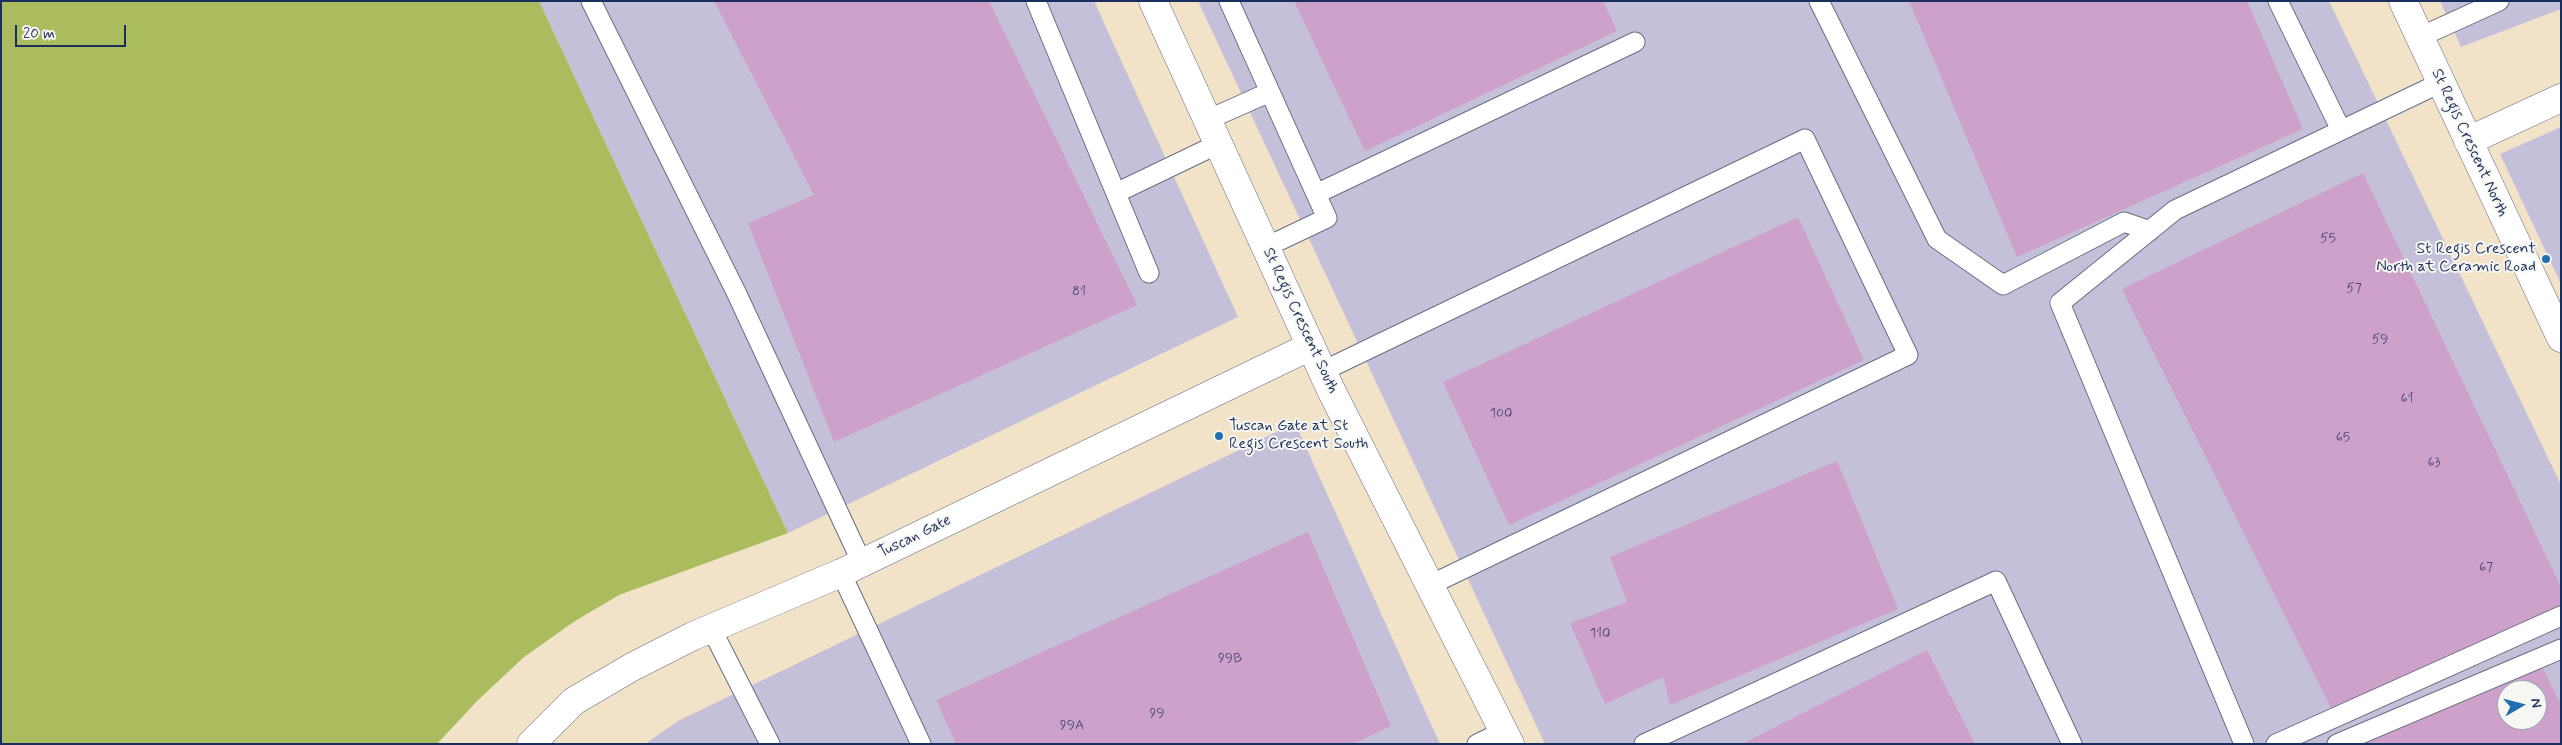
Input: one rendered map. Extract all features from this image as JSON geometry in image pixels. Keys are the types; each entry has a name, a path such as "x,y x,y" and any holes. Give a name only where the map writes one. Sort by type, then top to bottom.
{"street":[{"name":"St Regis Crescent South","path":"1152,1 1311,346 1507,737"},
{"name":"St Regis Crescent North","path":"2403,1 2561,338"},
{"path":"2468,141 2561,98"},
{"name":"Tuscan Gate","path":"531,744 574,701 632,667 712,628 851,568 1311,346"}],"lane":[{"path":"591,1 736,292 851,568 921,744"},
{"path":"1036,1 1149,273"},
{"path":"1229,1 1327,218 1266,247"},
{"path":"1818,1 1937,239 2003,285 2124,222 2150,231"},
{"path":"2278,1 2341,130"},
{"path":"2420,37 2498,1"},
{"path":"1316,194 1636,42"},
{"path":"2244,744 2060,303 2175,210 2440,83"},
{"path":"1116,194 1213,132 1270,92"},
{"path":"1323,370 1805,139 1908,355 1430,584"},
{"path":"1644,744 1996,581 2072,744"},
{"path":"2276,744 2561,616"},
{"path":"712,628 770,744"},
{"path":"2337,744 2561,649"},
{"path":"1477,744 1507,737"}],"shaded area":[{"path":"539,1 1094,1 1238,317 788,533"},
{"path":"1198,1 2329,1 2561,485 2561,744 1545,744"},
{"path":"2440,1 2561,1 2561,9 2461,47"},
{"path":"2561,127 2561,284 2500,154"},
{"path":"1295,423 1440,744 645,744 678,721"}],"green space":[{"path":"1,1 539,1 788,533 619,595 575,621 524,657 477,701 437,744 1,744"}],"building":[{"path":"714,1 989,1 1137,305 834,442 748,223 814,195"},
{"path":"1294,1 1603,1 1617,31 1365,151"},
{"path":"1909,1 2247,1 2303,129 2017,257"},
{"path":"2363,173 2561,587 2561,607 2334,714 2122,289"},
{"path":"1798,217 1864,360 1509,525 1443,382"},
{"path":"1837,461 1898,609 1670,705 1663,677 1605,704 1570,623 1627,602 1610,557"},
{"path":"1308,532 1391,726 1353,744 956,744 936,700"},
{"path":"1927,650 1975,744 1742,744"},
{"path":"2540,662 2559,701 2561,700 2561,744 2365,744 2497,682 2497,730 2547,730 2547,680 2502,680"}],"place":[{"name":"St Regis Crescent North at Ceramic Road","path":"2546,259"},
{"name":"Tuscan Gate at St Regis Crescent South","path":"1219,436"}]}
